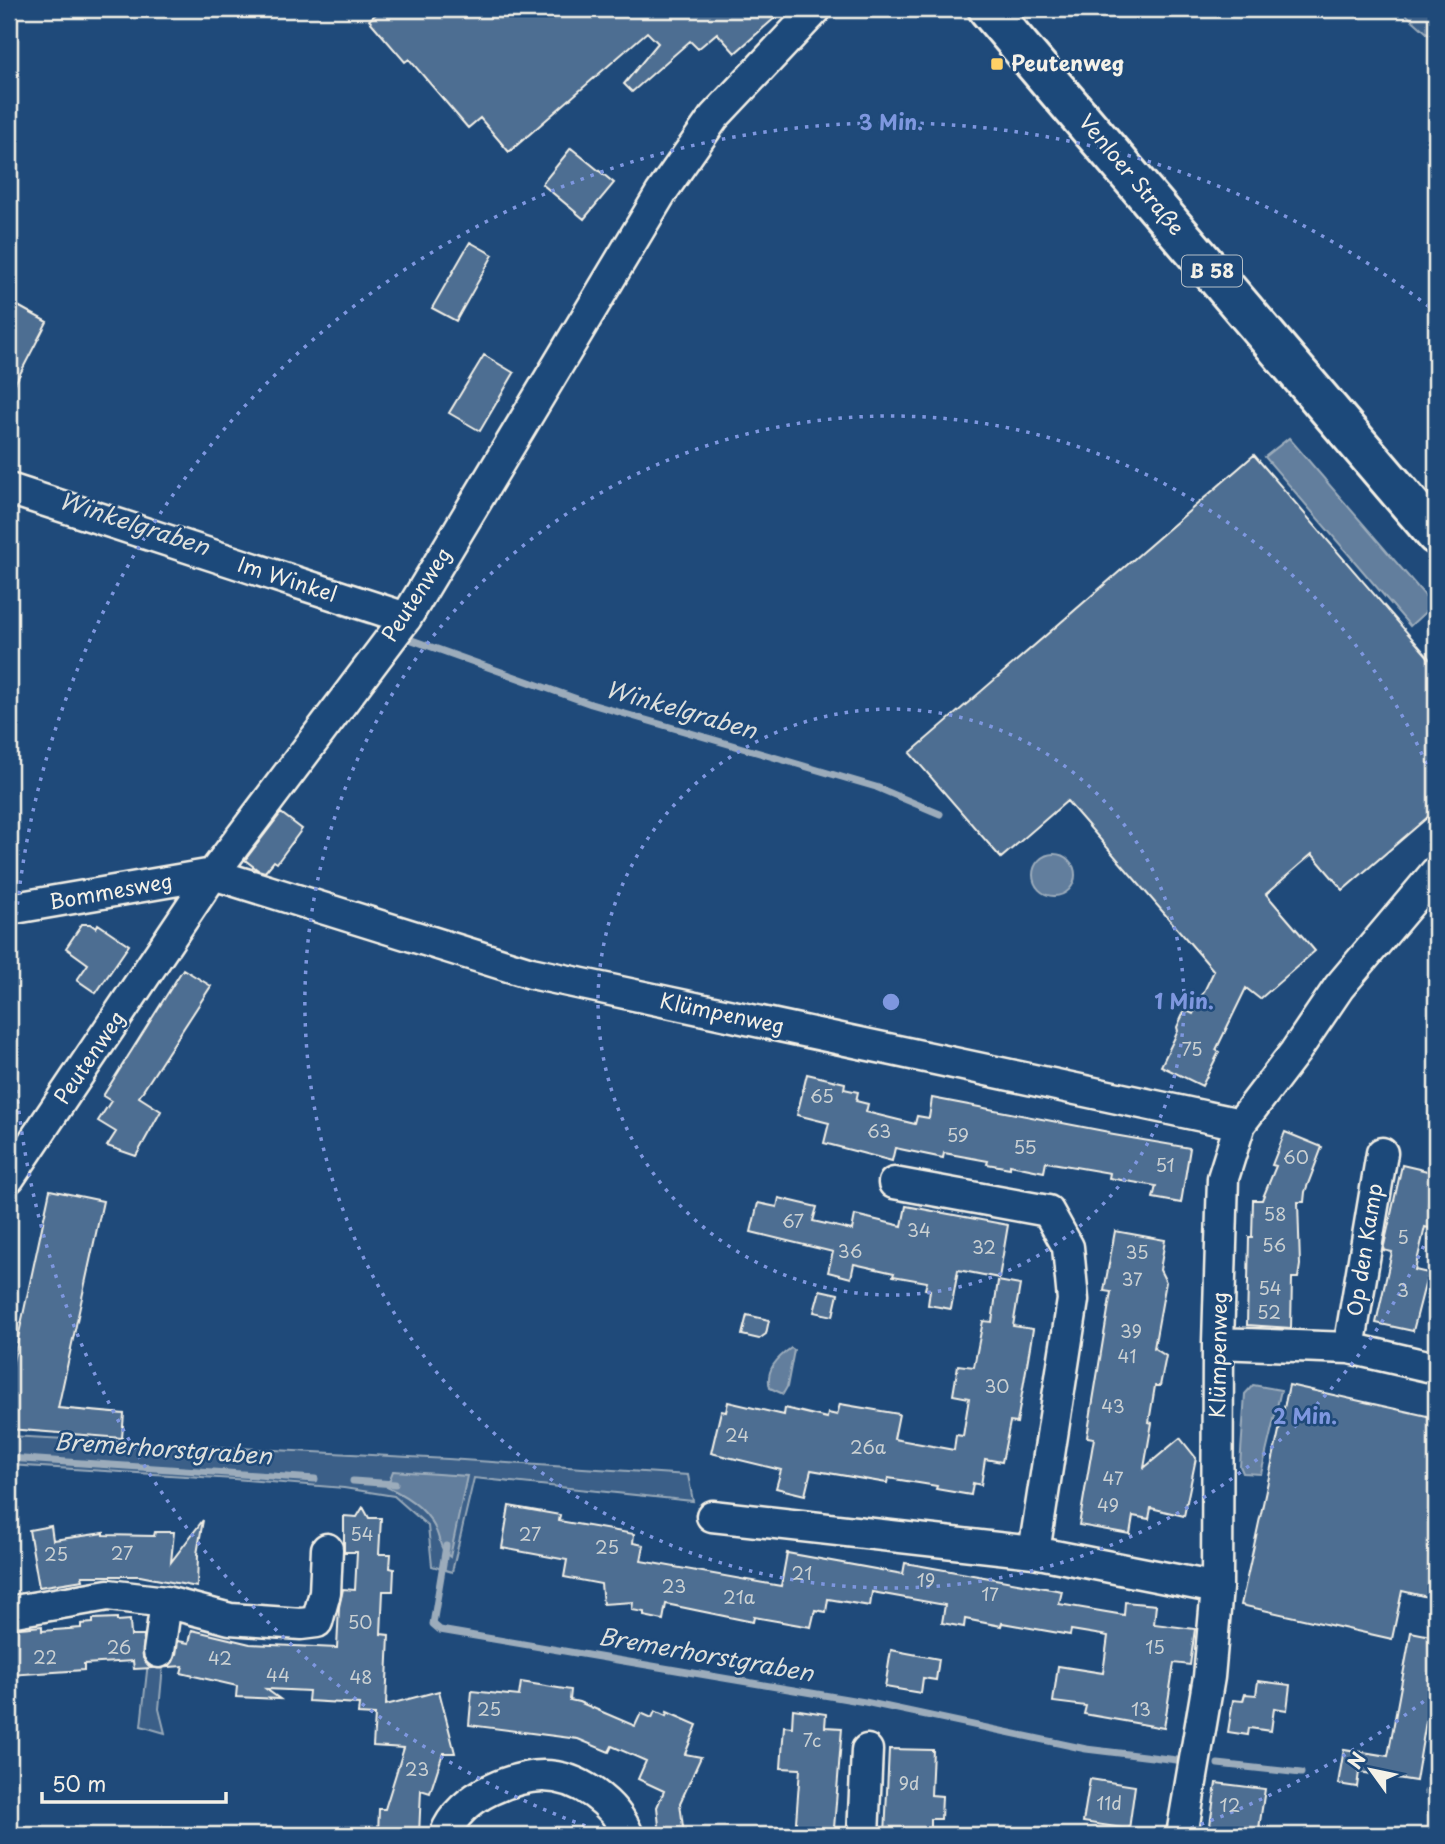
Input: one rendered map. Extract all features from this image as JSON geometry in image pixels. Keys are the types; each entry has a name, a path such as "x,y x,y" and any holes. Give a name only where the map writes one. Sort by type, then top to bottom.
{"main road":[{"name":"Venloer Straße","path":"988,9 1436,534"}],"street":[{"name":"Peutenweg","path":"9,1178 213,874 406,618 662,193 714,117 816,9"},
{"name":"Im Winkel","path":"9,489 406,618"},
{"name":"Klümpenweg","path":"1182,1835 1209,1677 1217,1588 1218,1343 1223,1178 1240,1124 1295,1052 1339,987 1436,872"},
{"name":"Bommesweg","path":"9,909 213,874"},
{"name":"Klümpenweg","path":"213,874 531,974 1240,1124"},
{"name":"Op den Kamp","path":"1349,1348 1382,1153"},
{"path":"894,1184 1048,1211 1068,1247 1073,1300 1034,1552"},
{"name":"Op den Kamp","path":"1218,1343 1349,1348 1436,1368"},
{"path":"712,1516 1034,1552 1217,1588"},
{"path":"9,1612 108,1595 166,1602 230,1619 301,1624 317,1622 325,1592 327,1549"},
{"path":"159,1652 166,1602"},
{"path":"863,1835 867,1750"},
{"path":"445,1835 463,1808 481,1794 512,1780 544,1776 572,1782 597,1794 613,1810 628,1835"}],"shaded area":[{"path":"1400,9 1436,9 1436,41"},
{"path":"1289,438 1433,605 1410,626 1265,457"},
{"path":"1054,854 1069,860 1075,875 1069,890 1054,896 1039,890 1033,875 1039,860"},
{"path":"791,1348 794,1350 787,1387 783,1394 770,1388 769,1376 777,1360"},
{"path":"1253,1385 1281,1390 1261,1474 1243,1473 1240,1466 1245,1394"},
{"path":"9,1436 448,1459 688,1475 693,1501 474,1478 452,1572 432,1566 428,1526 394,1496 344,1488 234,1479 9,1465"},
{"path":"393,1471 467,1476 450,1557 443,1549 429,1517 410,1499 387,1487"},
{"path":"149,1653 164,1655 159,1709 165,1733 141,1726"}],"building":[{"path":"382,9 785,9 735,53 717,33 698,49 690,41 632,92 624,84 658,43 647,32 509,152 480,118 468,128 409,59 405,62 369,20"},
{"path":"571,148 614,183 584,219 542,184"},
{"path":"470,242 493,255 456,321 432,308"},
{"path":"18,306 47,322 9,395 9,324"},
{"path":"484,355 514,373 480,431 449,413"},
{"path":"1254,455 1436,666 1436,810 1343,890 1312,854 1266,894 1315,951 1260,999 1246,988 1202,1086 1161,1066 1185,1010 1193,1014 1214,971 1067,801 1001,858 910,753"},
{"path":"281,813 302,829 277,863 274,861 265,872 258,870 245,860"},
{"path":"82,924 90,924 96,928 98,924 129,945 96,993 77,980 88,964 66,948"},
{"path":"183,969 211,986 139,1097 161,1111 136,1156 107,1146 116,1132 98,1121 111,1101 103,1096"},
{"path":"807,1074 845,1083 844,1089 858,1092 856,1101 868,1104 866,1112 915,1124 917,1116 929,1118 932,1098 1190,1148 1181,1203 1153,1198 1156,1186 1109,1178 1110,1173 1046,1162 1044,1172 1010,1165 1010,1168 987,1164 988,1161 944,1153 943,1158 895,1148 892,1161 824,1143 829,1123 797,1115"},
{"path":"1285,1132 1322,1147 1305,1192 1304,1202 1298,1202 1300,1265 1298,1278 1292,1278 1291,1328 1247,1325 1249,1237 1252,1237 1253,1200 1262,1200 1276,1166 1272,1165"},
{"path":"1402,1165 1436,1173 1428,1205 1436,1207 1436,1230 1425,1227 1415,1270 1428,1273 1413,1331 1376,1323 1392,1252 1383,1250"},
{"path":"50,1190 103,1201 58,1408 124,1414 122,1438 9,1429 9,1380"},
{"path":"779,1198 817,1207 813,1221 852,1230 855,1215 902,1226 906,1206 1008,1225 999,1278 958,1270 951,1309 928,1305 930,1290 925,1289 927,1282 893,1276 894,1273 854,1264 851,1278 828,1272 833,1252 751,1232 758,1203 777,1207"},
{"path":"1115,1231 1165,1240 1160,1270 1166,1282 1154,1348 1166,1356 1160,1386 1155,1386 1144,1468 1180,1438 1196,1458 1184,1516 1151,1508 1149,1519 1133,1516 1130,1534 1079,1525 1094,1438 1087,1437 1111,1292 1104,1291"},
{"path":"998,1281 1020,1285 1013,1326 1033,1329 1017,1423 1010,1422 1002,1462 985,1459 981,1485 973,1483 971,1495 888,1478 887,1483 811,1470 805,1495 776,1488 781,1470 711,1453 721,1411 726,1412 728,1402 784,1415 785,1408 827,1418 828,1413 837,1415 840,1404 899,1414 894,1439 954,1450 956,1435 963,1436 969,1398 953,1395 958,1365 974,1367 983,1321 992,1322"},
{"path":"820,1290 838,1294 833,1316 814,1312"},
{"path":"747,1315 769,1320 766,1334 759,1339 742,1335"},
{"path":"1289,1385 1436,1418 1436,1599 1402,1591 1392,1639 1241,1605"},
{"path":"509,1506 560,1515 559,1521 634,1534 633,1543 644,1545 641,1561 781,1586 787,1553 903,1574 905,1563 1062,1591 1059,1604 1124,1615 1125,1602 1156,1605 1154,1624 1195,1629 1190,1665 1174,1663 1164,1728 1084,1714 1086,1706 1053,1702 1058,1666 1103,1673 1108,1636 1071,1630 1070,1635 965,1619 964,1627 942,1623 945,1605 872,1592 870,1606 828,1599 826,1612 815,1610 811,1627 754,1617 753,1622 666,1604 663,1620 644,1616 644,1612 632,1610 633,1602 603,1604 601,1584 564,1577 567,1560 502,1548"},
{"path":"363,1507 369,1518 381,1518 379,1554 391,1554 390,1568 394,1569 393,1591 383,1591 381,1634 389,1635 386,1705 439,1691 455,1753 443,1753 430,1793 421,1790 419,1835 378,1834 379,1809 385,1809 404,1748 373,1746 375,1715 358,1714 359,1704 308,1701 309,1691 266,1689 280,1699 236,1697 237,1686 181,1673 183,1666 168,1667 176,1655 178,1641 189,1643 192,1630 250,1644 337,1648 339,1607 343,1589 355,1590 357,1552 344,1552 344,1516 357,1517"},
{"path":"203,1520 197,1554 197,1587 140,1576 82,1576 83,1580 39,1587 29,1530 51,1526 53,1540 104,1533 154,1536 155,1532 174,1532 171,1562"},
{"path":"117,1618 117,1621 130,1620 131,1636 144,1636 143,1658 153,1668 134,1669 133,1661 84,1664 84,1670 9,1675 9,1629 42,1626 42,1631 81,1628 81,1624 93,1623 93,1619"},
{"path":"1411,1632 1436,1637 1436,1723 1426,1721 1416,1781 1359,1772 1357,1787 1338,1784 1344,1749 1388,1756"},
{"path":"891,1650 939,1659 936,1680 923,1678 921,1693 885,1687"},
{"path":"1258,1681 1290,1685 1287,1710 1274,1708 1271,1731 1249,1728 1248,1735 1228,1732 1233,1700 1243,1701 1245,1694 1256,1695"},
{"path":"521,1682 571,1690 570,1700 635,1726 641,1713 652,1718 655,1711 666,1716 667,1712 697,1725 685,1754 701,1757 680,1803 684,1835 660,1835 657,1807 664,1791 638,1779 646,1761 612,1746 609,1752 578,1739 469,1725 472,1691 519,1696"},
{"path":"793,1709 826,1714 825,1727 842,1728 834,1828 830,1828 830,1835 795,1835 800,1769 781,1768 784,1726 792,1727"},
{"path":"889,1749 933,1750 931,1795 942,1796 941,1819 930,1819 930,1835 885,1835"},
{"path":"1090,1779 1135,1786 1129,1829 1083,1822"},
{"path":"1216,1783 1265,1789 1258,1835 1220,1835 1221,1827 1210,1825"}],"waterway":[{"name":"Winkelgraben","path":"342,613 368,621"},
{"name":"Winkelgraben","path":"412,640 591,704 876,787 940,814"},
{"name":"Bremerhorstgraben","path":"9,1458 315,1479"},
{"name":"Bremerhorstgraben","path":"353,1481 395,1484"},
{"name":"Bremerhorstgraben","path":"446,1546 433,1624 440,1630 865,1702 1086,1749 1177,1760"},
{"name":"Bremerhorstgraben","path":"1218,1764 1301,1773"},
{"name":"Bremerhorstgraben","path":"1427,1792 1436,1795"}],"place":[{"name":"Peutenweg","path":"997,64"}]}
